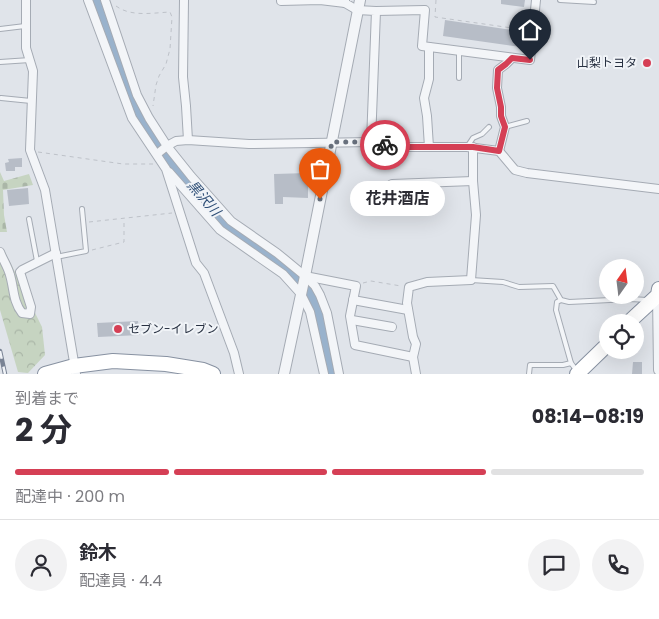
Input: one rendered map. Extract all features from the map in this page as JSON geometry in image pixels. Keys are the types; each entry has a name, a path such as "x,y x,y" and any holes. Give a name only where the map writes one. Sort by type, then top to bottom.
{"highway":[{"path":"637,314 657,293"},
{"path":"575,370 599,351"},
{"path":"45,374 75,370 113,361 204,370 213,374"}],"street":[{"path":"26,0 26,48 33,71 30,150 45,190 75,370"},
{"path":"88,0 149,118 162,150 164,166 196,263 204,273 234,353 239,374"},
{"path":"105,0 132,118 162,150 191,176 252,244 301,294 310,312 331,372"},
{"path":"184,0 183,77 188,140"},
{"path":"426,0 422,46 530,60 536,0"},
{"path":"282,1 345,1 376,11 426,10"},
{"path":"284,374 359,5"},
{"path":"371,142 376,11"},
{"path":"429,47 429,79 424,98 429,147"},
{"path":"499,151 505,127 501,116 497,88 498,70 512,58"},
{"path":"162,150 176,141 188,140 249,144 371,142 401,147 470,147 499,151 515,170 527,173 659,189"},
{"path":"416,374 413,357 416,344 407,303 410,287 427,282 471,280 476,215 470,147"},
{"path":"164,166 220,230 277,253 315,286 327,313 331,372"},
{"path":"392,184 473,181"},
{"path":"200,207 211,198"},
{"path":"0,252 10,273 16,301 22,313 30,314 31,307 20,272 56,255"},
{"path":"305,276 356,286 350,316 355,345 413,357"},
{"path":"657,293 659,370"},
{"path":"353,300 408,310"},
{"path":"352,320 392,327"}],"lane":[{"path":"560,0 594,2"},
{"path":"0,29 26,26"},
{"path":"459,78 460,51"},
{"path":"0,62 30,60"},
{"path":"1,98 32,101"},
{"path":"505,127 527,121"},
{"path":"470,147 473,138 482,134 489,127"},
{"path":"56,255 86,251 82,209"},
{"path":"29,219 38,262"},
{"path":"471,280 503,282 519,287 553,286 561,300 569,302 631,299 657,293"},
{"path":"561,300 557,302 556,310 575,370"},
{"path":"529,374 530,365 563,365 575,370"}],"path":[{"path":"436,0 435,17 533,31"},
{"path":"114,4 125,12 170,12 172,17 170,49 166,64 156,85 149,118"},
{"path":"30,150 123,164 164,166"},
{"path":"83,222 180,212"},
{"path":"86,251 124,242 124,218"},
{"path":"356,286 371,281 410,287"}],"green space":[{"path":"0,172 4,181 29,174 33,185 3,190 7,232 0,232"},
{"path":"4,250 42,327 45,355 28,373 18,372 0,310 0,251"}],"building":[{"path":"501,0 525,0 524,7 501,4"},
{"path":"445,20 524,32 521,47 443,36"},
{"path":"22,158 22,167 15,167 15,171 6,171 5,163 9,162 8,159"},
{"path":"308,173 308,198 283,197 283,204 275,204 274,174"},
{"path":"28,188 29,204 9,206 7,190"},
{"name":"セブン-イレブン","path":"138,321 140,335 98,337 97,323"},
{"path":"633,362 642,362 642,374 632,374"}],"waterway":[{"name":"黒沢川","path":"99,0 139,116 157,143 181,173 233,230 291,272 314,298 323,323 333,374"}],"railway":[{"path":"0,351 5,374"}],"way so far":[{"path":"320,199 332,142 371,142 385,145"}],"place":[{"name":"山梨トヨタ","path":"647,63"},
{"name":"花井酒店","path":"320,199"},
{"name":"セブン-イレブン","path":"118,329"}],"route":[{"path":"385,145 401,147 473,147 499,151 505,127 501,116 497,88 498,70 512,58 530,60"}]}
